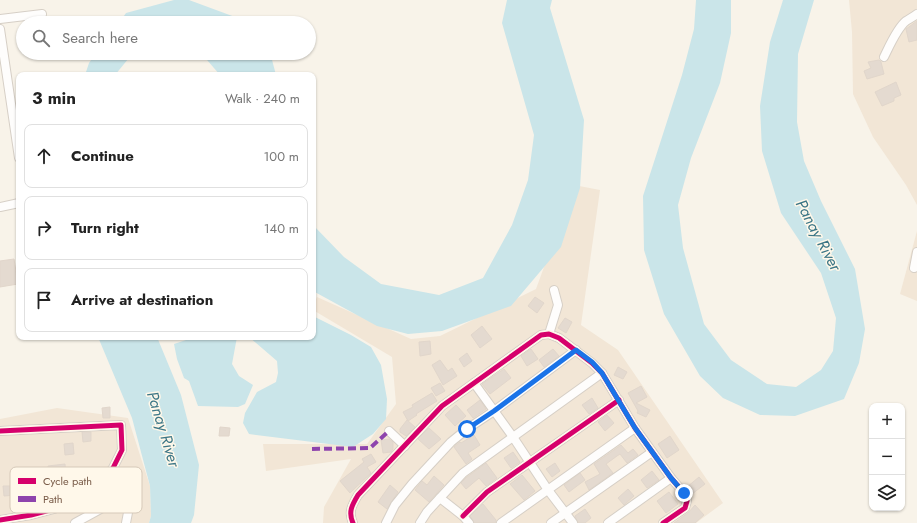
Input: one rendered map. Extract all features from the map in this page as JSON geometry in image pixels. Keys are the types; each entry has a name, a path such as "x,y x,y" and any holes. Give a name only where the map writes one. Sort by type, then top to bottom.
{"street":[{"path":"25,16 42,14"},
{"path":"884,57 888,48 905,22 917,14"},
{"path":"0,19 16,17"},
{"path":"0,29 16,138"},
{"path":"0,207 16,204"},
{"path":"914,268 917,252"},
{"path":"549,334 558,305 554,290"},
{"path":"353,523 349,516 358,495 442,406 541,335 549,334 559,338 576,350 592,362 602,373 635,428 671,478 684,493 687,500 685,508 663,523"},
{"path":"386,523 395,505 451,442 576,350"},
{"path":"420,523 427,512 463,473 602,373"},
{"path":"474,383 513,437 548,490 573,523"},
{"path":"463,516 487,492 619,400"},
{"path":"0,431 121,425 122,450 114,467"},
{"path":"501,523 635,428"},
{"path":"389,431 404,446"},
{"path":"551,523 652,452"},
{"path":"608,523 671,478"},
{"path":"440,498 463,516 469,523"},
{"path":"0,520 39,513"},
{"path":"74,523 93,513"},
{"path":"126,523 128,513"}],"shaded area":[{"path":"849,0 917,0 917,205 906,185 873,137 853,94 852,32"},
{"path":"574,185 600,190 581,325 618,350 723,503 696,523 323,523 324,507 351,459 266,471 263,444 367,444 396,404 392,357 316,312 317,297 411,339 440,336 536,289"},
{"path":"917,231 917,301 900,294"},
{"path":"57,408 128,418 150,486 151,516 149,523 0,523 0,419"}],"water":[{"path":"174,0 189,0 232,16 124,16 126,13"},
{"path":"507,0 552,0 550,8 584,120 580,188 561,247 511,306 442,331 408,334 377,326 316,293 316,228 344,257 381,284 439,295 483,278 512,225 528,180 534,135 502,23"},
{"name":"Panay River","path":"696,0 731,0 731,33 720,83 691,158 678,205 683,248 704,324 731,360 767,384 796,387 821,370 833,351 836,318 821,273 781,213 762,151 760,106 770,42 783,0 814,0 798,54 797,122 804,161 821,201 855,269 865,329 859,363 844,399 795,416 760,415 723,398 700,376 664,314 644,250 643,196 682,75 694,29"},
{"path":"91,60 127,60 117,72 86,72"},
{"path":"207,60 272,60 275,72 217,72"},
{"path":"316,318 351,335 371,347 381,365 387,399 386,419 373,434 353,447 249,434 243,423 245,413 257,392 276,382 278,373 277,361 252,340 316,340"},
{"name":"Panay River","path":"99,340 158,340 181,395 199,465 194,515 191,523 149,523 151,516 150,486 132,418"},
{"path":"186,340 236,340 232,364 239,376 253,385 245,404 238,407 198,406 189,381 184,378 177,359 174,344"}],"building":[{"path":"917,21 917,40 909,42 906,29"},
{"path":"879,60 881,62 884,74 867,79 864,71 871,68 868,62"},
{"path":"896,82 901,95 894,98 894,101 882,106 875,92"},
{"path":"14,259 16,284 0,287 0,261"},
{"path":"535,297 544,303 537,313 528,306"},
{"path":"565,318 572,322 566,333 558,328"},
{"path":"482,326 492,339 480,348 471,335"},
{"path":"430,341 431,354 420,356 419,342"},
{"path":"531,349 538,359 527,366 521,356"},
{"path":"553,349 559,356 544,367 539,360"},
{"path":"467,353 472,361 464,367 459,359"},
{"path":"440,360 448,371 452,368 457,376 443,385 432,365"},
{"path":"618,367 627,372 623,379 614,375"},
{"path":"504,369 511,378 490,394 482,384"},
{"path":"440,383 445,391 436,396 431,388"},
{"path":"641,386 647,397 636,403 650,410 646,417 637,413 638,411 628,393"},
{"path":"432,393 437,401 416,414 417,415 408,421 403,412 413,407 412,405"},
{"path":"592,398 598,408 589,414 582,405"},
{"path":"480,400 486,409 473,418 467,410"},
{"path":"456,405 466,416 455,426 445,415"},
{"path":"110,407 110,418 103,418 102,408"},
{"path":"607,415 614,423 605,431 598,422"},
{"path":"407,420 415,427 406,436 400,432 400,429"},
{"path":"220,427 230,428 229,436 219,436"},
{"path":"429,428 441,439 429,449 418,439"},
{"path":"82,432 91,432 91,441 83,442"},
{"path":"474,435 480,445 468,453 472,459 466,464 454,447 460,442 461,443"},
{"path":"670,436 679,450 667,458 658,444"},
{"path":"389,439 393,442 393,449 391,452 383,453 381,440"},
{"path":"73,443 74,454 65,455 64,444"},
{"path":"621,445 628,453 633,449 638,455 627,463 620,454 617,456 606,464 613,473 589,490 585,482 600,474 594,464"},
{"path":"513,452 520,462 511,468 504,458"},
{"path":"371,454 376,462 367,467 371,473 350,493 340,481 364,462 362,459"},
{"path":"486,463 497,478 486,486 479,478 466,489 461,483"},
{"path":"555,463 560,471 552,477 546,469"},
{"path":"65,464 65,467 48,467"},
{"path":"652,471 659,480 647,488 641,480"},
{"path":"580,473 585,480 569,492 564,485"},
{"path":"522,475 535,491 524,500 510,484"},
{"path":"434,476 444,485 429,502 415,490 422,481 427,485"},
{"path":"699,477 705,484 692,494 687,487"},
{"path":"390,485 398,492 387,509 378,502"},
{"path":"3,486 10,486 10,496 4,496"},
{"path":"628,489 634,496 624,505 618,498"},
{"path":"669,492 678,504 666,513 657,501"},
{"path":"483,504 496,520 496,523 474,523 470,516"},
{"path":"695,505 704,515 695,523 674,523 688,513"},
{"path":"585,509 591,518 585,523 578,523 575,516"}],"marked path":[{"path":"312,449 370,448 389,431"}],"cycle path":[{"path":"353,523 351,509 358,495 442,406 541,335 549,334 559,338 592,363 602,373 635,428 671,478 684,493 687,501 685,508 663,523"},
{"path":"463,516 487,492 619,400"},
{"path":"0,431 121,425 122,450 114,467"},
{"path":"0,520 39,513"}],"route":[{"path":"467,429 494,411 576,350 592,362 602,373 635,428 671,478 684,493"}]}
